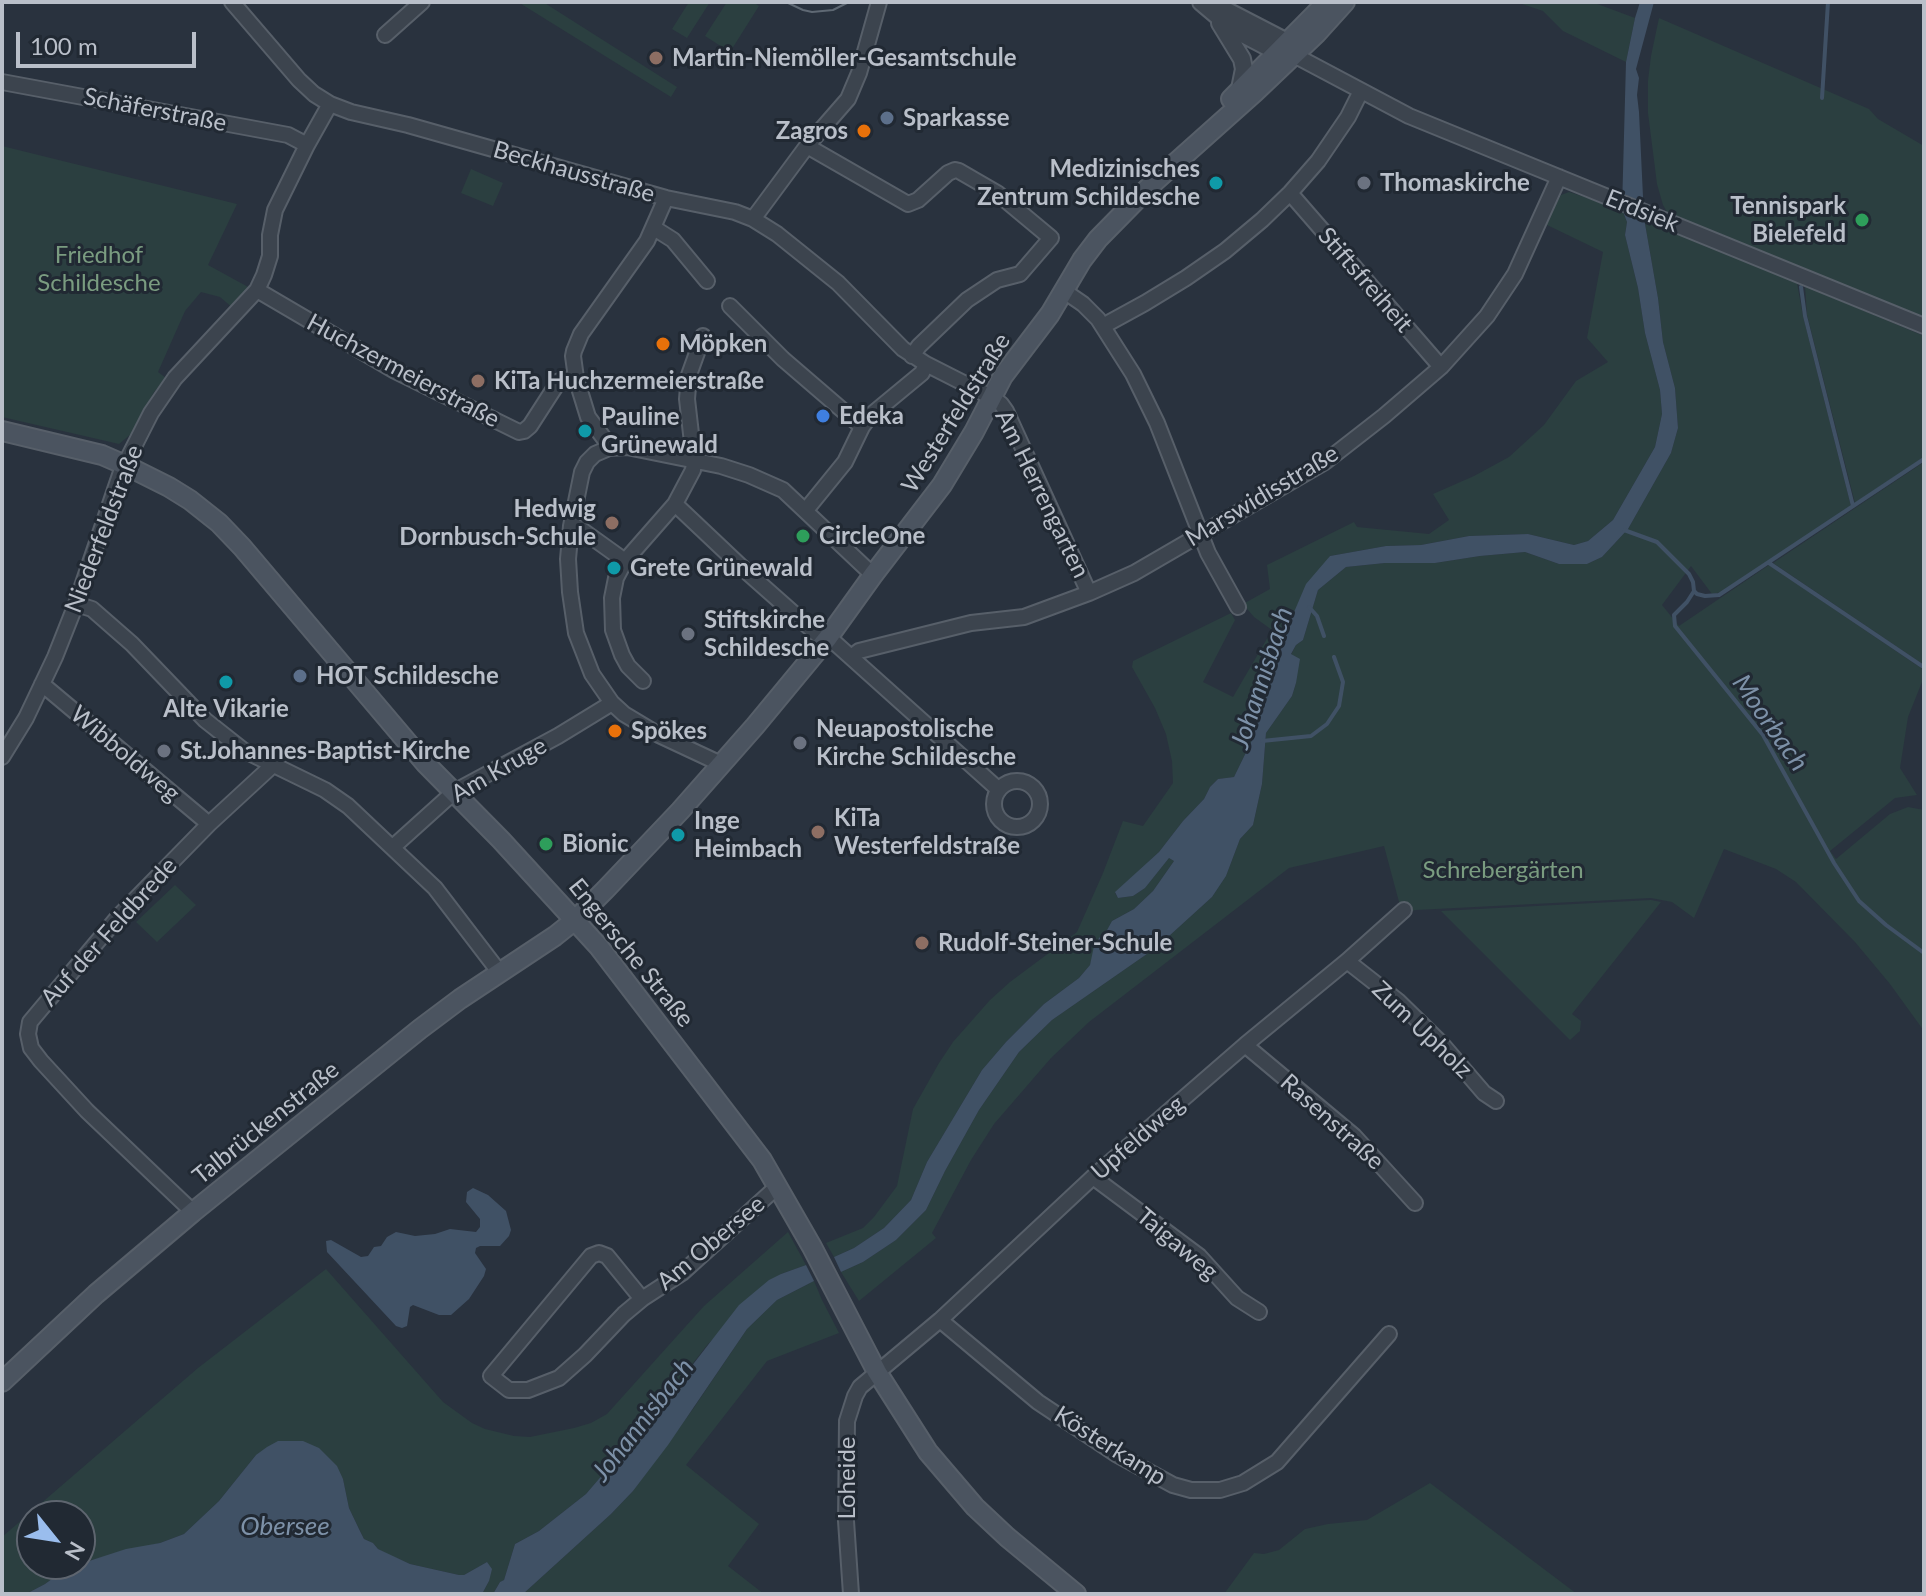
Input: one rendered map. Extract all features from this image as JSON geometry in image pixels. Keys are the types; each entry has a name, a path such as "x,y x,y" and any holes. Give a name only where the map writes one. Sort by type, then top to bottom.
{"main road":[{"name":"Westerfeldstraße","path":"575,920 659,835 827,639 942,485 1003,376 1050,314 1098,239 1286,50 1327,2"},
{"name":"Westerfeldstraße","path":"1153,183 1240,89 1345,2"},
{"name":"Engersche Straße","path":"2,431 102,455 125,465 190,500 242,547 425,763 501,840 616,968 762,1160 812,1247 877,1372 928,1452 975,1507 1076,1594"},
{"name":"Talbrückenstraße","path":"2,1382 96,1294 193,1212 420,1029 575,920"}],"street":[{"name":"Beckhausstraße","path":"232,2 299,80 330,104 666,198 722,209 753,219 791,244 838,283 912,356 991,397"},
{"path":"385,35 422,2"},
{"path":"753,219 807,146 842,107 852,90 879,2"},
{"path":"1103,326 1145,303 1225,251 1290,193 1333,141 1361,91 1286,50 1233,29 1204,4"},
{"path":"1204,4 1242,59 1244,69 1240,89"},
{"name":"Schäferstraße","path":"2,82 288,135 307,145"},
{"name":"Erdsiek","path":"1361,91 1409,116 1924,326"},
{"name":"Niederfeldstraße","path":"2,757 42,684 76,604 119,477 151,413 175,378 257,290 270,256 275,210 330,104"},
{"path":"807,146 908,204 915,202 948,173 959,171 997,193 1051,238 1020,274 993,282 967,300 912,356"},
{"name":"Marswidisstraße","path":"851,657 859,651 971,623 1024,617 1089,593 1134,573 1325,462 1441,367 1487,316 1528,248 1559,177"},
{"name":"Stiftsfreiheit","path":"1290,193 1441,367"},
{"path":"609,448 588,417 573,356 577,341 643,248 666,198"},
{"path":"654,228 673,240 707,281"},
{"name":"Huchzermeierstraße","path":"257,290 395,371 519,432 530,426 559,381 576,378"},
{"path":"1064,291 1092,312 1133,374 1149,405 1208,553 1238,607"},
{"path":"730,306 783,359 862,427"},
{"path":"643,681 622,655 613,630 612,598 616,578 625,561 675,504 693,470 687,399 689,375 703,336"},
{"path":"806,510 850,454 862,427 879,407 922,373 926,364"},
{"name":"Am Herrengarten","path":"991,397 1006,411 1089,593"},
{"path":"721,764 659,735 624,714 612,703 592,674 576,633 568,559 571,526 582,472 587,462 595,454 609,448 627,447 721,466 749,475 783,490 873,575"},
{"path":"675,504 788,609 818,635 834,642 999,790"},
{"path":"571,526 579,528 625,561"},
{"path":"76,604 92,609 132,644 205,720 243,750 325,790 348,806 435,888 500,973"},
{"name":"Wibboldweg","path":"42,684 209,824"},
{"name":"Am Kruge","path":"393,847 454,792 612,703"},
{"name":"Auf der Feldbrede","path":"193,1212 87,1111 41,1061 31,1048 28,1034 30,1022 118,917 209,824 273,765"},
{"name":"Upfeldweg","path":"877,1372 940,1320 1093,1177 1404,910"},
{"name":"Zum Upholz","path":"1347,961 1398,1001 1441,1043 1484,1093 1496,1101"},
{"name":"Rasenstraße","path":"1245,1045 1354,1136 1415,1203"},
{"name":"Taigaweg","path":"1093,1177 1199,1256 1237,1298 1259,1312"},
{"name":"Am Obersee","path":"642,1299 607,1256 599,1253 591,1256 491,1376 509,1390 528,1390 559,1378 624,1314 682,1273 778,1186"},
{"name":"Kösterkamp","path":"940,1320 1038,1402 1116,1454 1173,1485 1191,1490 1220,1490 1243,1483 1277,1462 1389,1334"},
{"name":"Loheide","path":"851,1594 846,1521 847,1421 860,1387 877,1372"}],"green space":[{"path":"518,2 543,2 677,87 671,97"},
{"path":"689,2 710,2 687,38 672,29"},
{"path":"727,2 753,2 759,6 730,52 705,36"},
{"path":"1516,2 1592,2 1635,18 1626,62 1563,31 1543,11"},
{"path":"1659,18 1869,109 1878,119 1924,146 1924,317 1785,263 1667,212 1657,184 1648,113 1648,81"},
{"name":"Friedhof Schildesche","path":"2,146 237,204 208,265 250,288 233,308 220,297 201,292 185,311 158,372 166,378 154,392 131,434 119,444 2,417"},
{"path":"471,169 503,183 493,206 461,193"},
{"path":"1569,192 1622,209 1627,222 1625,235 1645,333 1660,390 1662,414 1655,447 1613,520 1588,541 1574,545 1528,534 1469,536 1330,556 1295,611 1285,640 1254,693 1253,738 1234,777 1218,779 1159,852 1115,893 1118,898 1133,896 1145,888 1169,858 1174,861 1153,891 1134,909 1112,921 1099,938 1090,965 1079,978 1044,1004 982,1070 927,1162 911,1200 884,1228 834,1257 826,1243 863,1228 897,1186 913,1109 953,1042 1010,982 1077,932 1123,821 1143,826 1173,783 1166,734 1132,667 1133,661 1231,613 1235,620 1203,682 1233,697 1272,630 1243,604 1270,589 1267,565 1354,522 1357,527 1429,534 1449,520 1433,494 1509,457 1544,425 1576,381 1608,362 1587,338 1603,252 1545,224 1561,195"},
{"name":"Schrebergärten","path":"1644,218 1797,283 1851,506 1722,592 1712,594 1691,566 1662,605 1679,626 1769,565 1924,670 1908,717 1900,768 1917,795 1895,798 1830,851 1836,859 1890,814 1908,807 1924,810 1924,1031 1855,942 1796,882 1776,869 1724,849 1694,918 1672,902 1651,898 1402,913 1384,846 1289,868 1089,1022 1051,1058 994,1124 971,1160 932,1233 936,1238 859,1301 841,1272 863,1262 896,1240 926,1210 979,1110 1019,1052 1052,1020 1157,947 1212,897 1226,876 1240,839 1253,825 1262,784 1266,733 1292,696 1296,683 1291,655 1303,640 1318,590 1346,567 1385,563 1435,563 1525,552 1559,564 1587,564 1602,557 1628,529 1671,453 1678,428 1675,388 1663,342"},
{"path":"1805,286 1924,336 1924,457 1855,503 1807,315"},
{"path":"1924,462 1924,665 1773,563"},
{"path":"175,885 196,905 157,942 136,922"},
{"path":"1651,900 1661,902 1572,1014 1581,1021 1580,1031 1570,1040 1441,911"},
{"path":"788,1232 806,1265 781,1274 708,1344 586,1494 539,1531 515,1544 504,1580 493,1594 482,1594 489,1581 487,1562 459,1575 410,1564 389,1555 364,1539 349,1508 343,1479 256,1455 219,1501 184,1534 96,1559 96,1500 45,1500 198,1368 326,1269 443,1402 472,1423 514,1436 530,1437 591,1423 607,1414 704,1306"},
{"path":"814,1281 839,1333 767,1361 686,1465 759,1524 728,1566 764,1594 523,1594 633,1491 747,1329 777,1300"},
{"path":"1430,1483 1577,1594 1224,1594 1254,1553 1279,1550 1305,1529 1367,1520"},
{"path":"16,1525 16,1580 50,1580 26,1594 2,1594 2,1537"}],"water":[{"name":"Johannisbach","path":"1640,2 1654,2 1636,69 1639,78 1637,95 1644,218 1663,342 1675,388 1678,428 1671,453 1628,529 1602,557 1587,564 1559,564 1525,552 1435,563 1385,563 1346,567 1318,590 1303,640 1291,654 1300,659 1292,696 1266,733 1262,784 1253,825 1240,839 1226,876 1212,897 1157,947 1052,1020 1019,1052 979,1110 926,1210 896,1240 863,1262 841,1272 834,1257 884,1228 911,1200 927,1162 982,1070 1044,1004 1079,978 1090,965 1094,946 1112,921 1134,909 1153,891 1174,861 1169,858 1145,888 1133,896 1118,898 1115,892 1159,852 1218,779 1234,777 1253,738 1256,684 1285,640 1306,584 1330,556 1469,536 1528,534 1574,545 1588,541 1613,520 1655,447 1662,414 1660,390 1645,333 1625,235 1627,222 1622,209 1626,62"},
{"path":"473,1188 488,1195 506,1211 511,1230 500,1246 476,1248 475,1253 486,1269 484,1276 469,1299 451,1315 439,1315 413,1305 407,1326 396,1326 327,1252 326,1241 331,1240 361,1257 368,1256 374,1247 381,1246 387,1237 396,1232 415,1236 450,1229 476,1232 480,1219 466,1202 467,1192"},
{"path":"806,1265 814,1281 777,1300 747,1329 633,1491 523,1594 493,1594 504,1580 515,1544 539,1531 586,1494 653,1416 739,1305 769,1280"},
{"name":"Obersee","path":"278,1441 303,1441 319,1448 337,1466 349,1508 364,1539 378,1549 410,1564 459,1575 487,1562 492,1569 482,1594 26,1594 50,1580 96,1580 96,1559 184,1534 219,1501 256,1455"}],"waterway":[{"path":"1822,98 1828,2"},
{"path":"1801,287 1805,316 1853,506"},
{"path":"1694,591 1705,596 1719,595 1924,459"},
{"name":"Moorbach","path":"1624,530 1657,542 1689,574 1694,591 1674,615 1675,626 1763,735 1834,863 1859,901 1924,953"},
{"path":"1769,563 1922,666"},
{"name":"Johannisbach","path":"1309,607 1317,616 1324,636"},
{"name":"Johannisbach","path":"1262,741 1311,736 1327,724 1339,706 1343,682 1334,657"}],"tram line":[{"path":"786,2 812,12 833,10 849,2"}],"place":[{"name":"Martin-Niemöller-Gesamtschule","path":"656,58"},
{"name":"Sparkasse","path":"887,118"},
{"name":"Zagros","path":"864,131"},
{"name":"Medizinisches Zentrum Schildesche","path":"1216,183"},
{"name":"Thomaskirche","path":"1364,183"},
{"name":"Tennispark Bielefeld","path":"1862,220"},
{"name":"Möpken","path":"663,344"},
{"name":"KiTa Huchzermeierstraße","path":"478,381"},
{"name":"Edeka","path":"823,416"},
{"name":"Pauline Grünewald","path":"585,431"},
{"name":"Hedwig Dornbusch-Schule","path":"612,523"},
{"name":"CircleOne","path":"803,536"},
{"name":"Grete Grünewald","path":"614,568"},
{"name":"Stiftskirche Schildesche","path":"688,634"},
{"name":"HOT Schildesche","path":"300,676"},
{"name":"Alte Vikarie","path":"226,682"},
{"name":"Spökes","path":"615,731"},
{"name":"Neuapostolische Kirche Schildesche","path":"800,743"},
{"name":"St.Johannes-Baptist-Kirche","path":"164,751"},
{"name":"KiTa Westerfeldstraße","path":"818,832"},
{"name":"Inge Heimbach","path":"678,835"},
{"name":"Bionic","path":"546,844"},
{"name":"Rudolf-Steiner-Schule","path":"922,943"}]}
